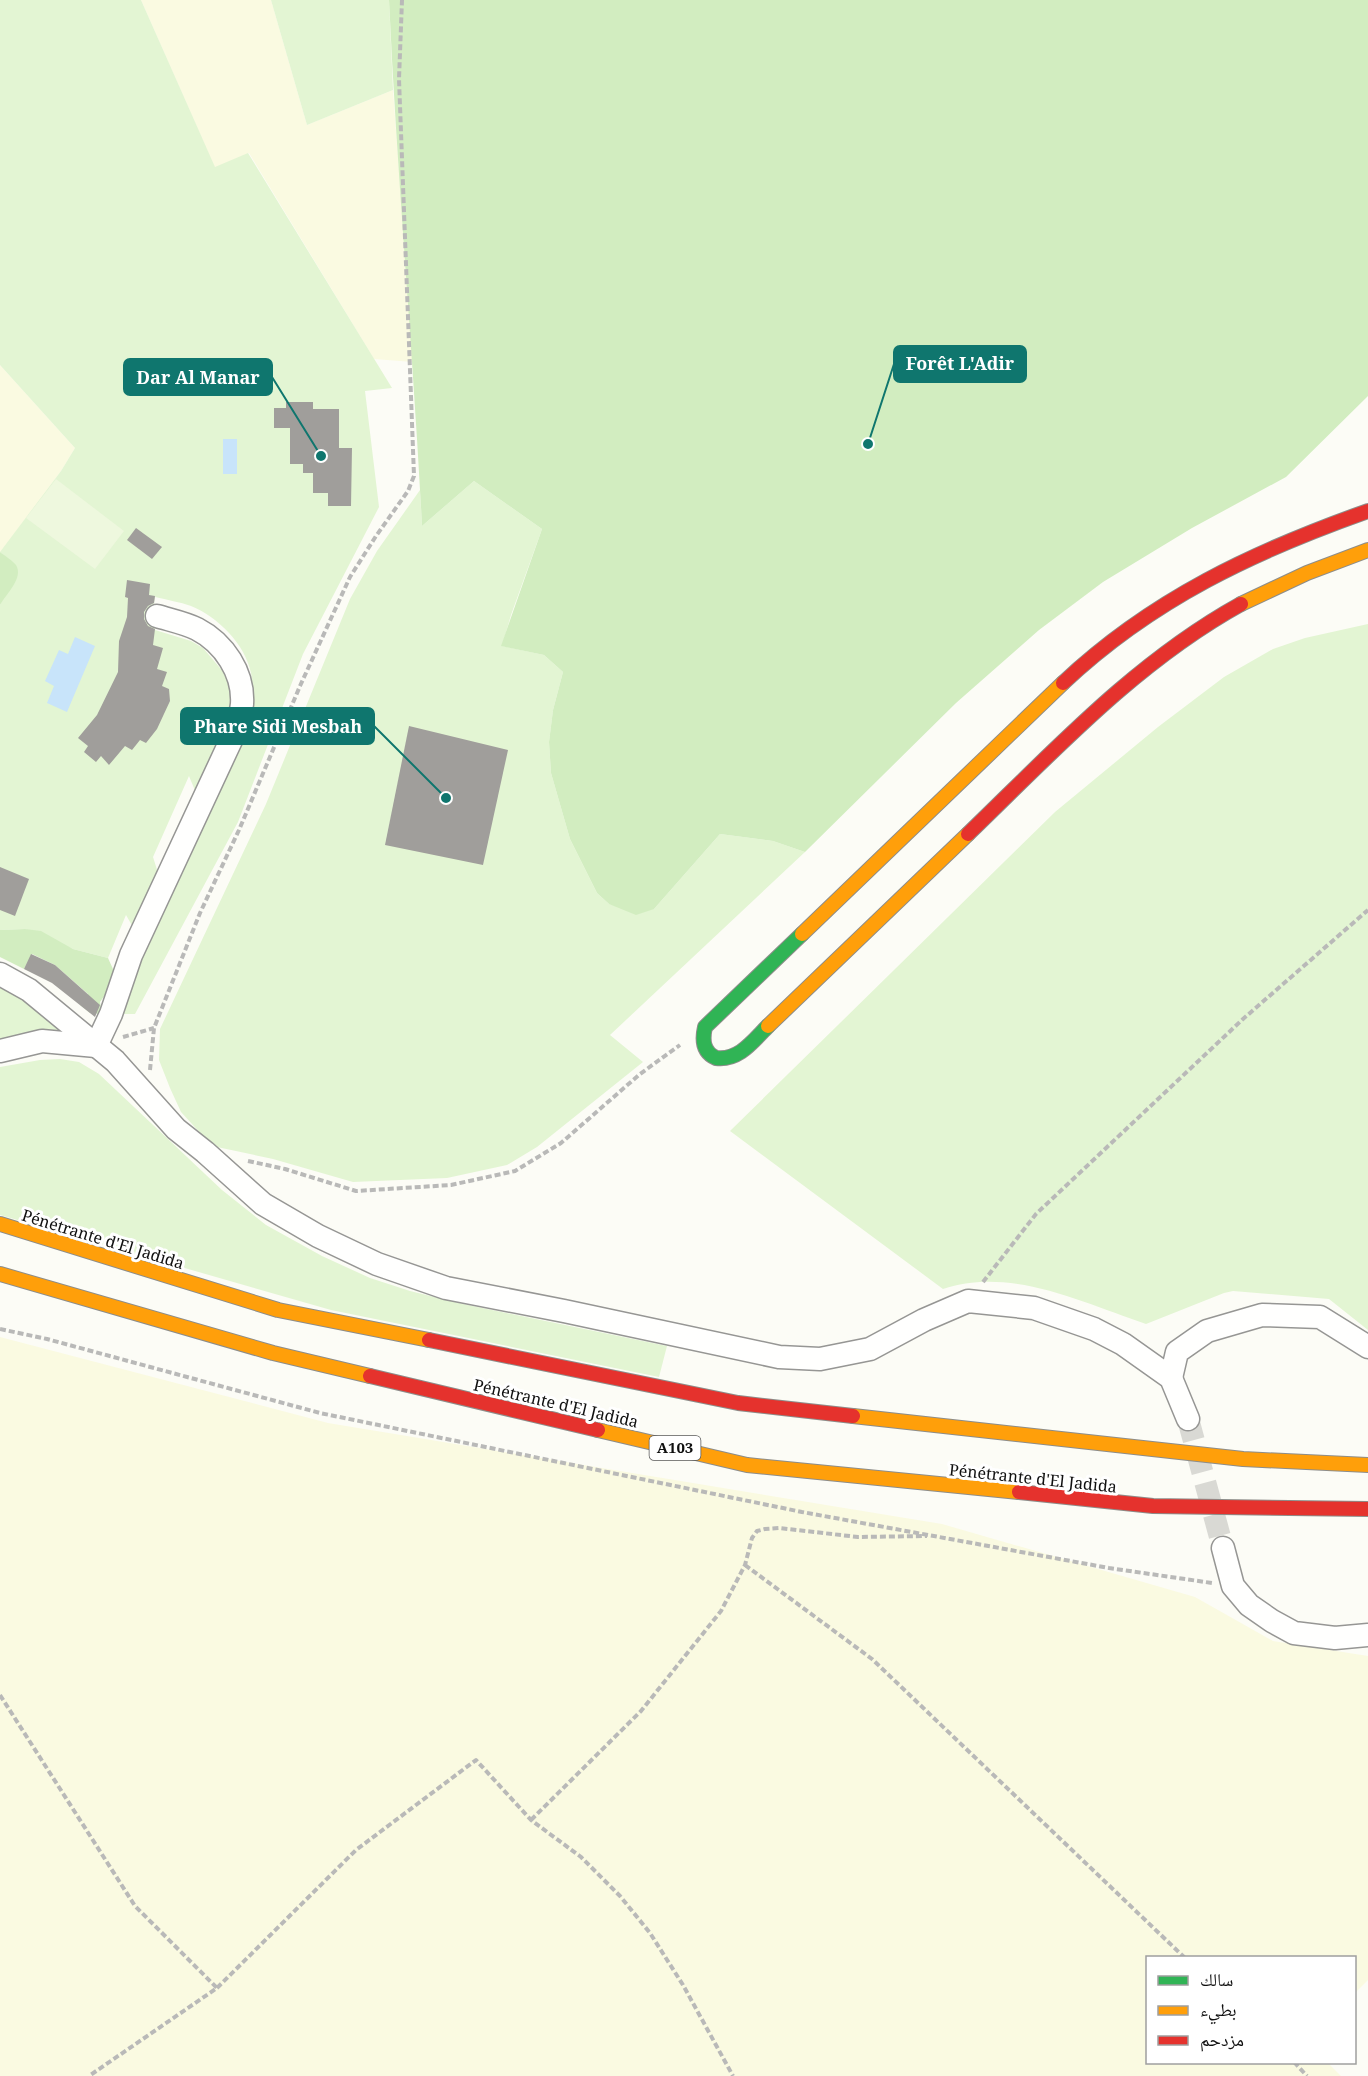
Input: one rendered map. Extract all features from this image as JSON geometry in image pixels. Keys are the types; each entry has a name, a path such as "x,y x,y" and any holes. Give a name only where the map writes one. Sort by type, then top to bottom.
{"main road":[{"path":"1368,511 1263,553 1204,581 1158,608 1114,639 1073,674 705,1027 702,1037 704,1047 710,1055 720,1060 730,1059 739,1054 1114,693 1161,655 1210,621 1263,592 1318,567 1368,550"},
{"name":"Pénétrante d'El Jadida","path":"0,1224 278,1310 738,1403 1243,1459 1368,1465"},
{"name":"Pénétrante d'El Jadida","path":"0,1274 273,1353 747,1465 1153,1506 1368,1509"}],"street":[{"path":"96,1046 111,1014 131,955 232,736 242,707 238,674 229,656 214,640 196,628 157,616"},
{"path":"0,974 29,990 115,1061 176,1129 263,1204 318,1236 377,1264 446,1288 779,1357 820,1359 870,1349 924,1320 968,1301 1034,1308 1094,1329 1123,1344 1171,1378 1188,1419"},
{"path":"0,1051 42,1041 96,1046"},
{"path":"1171,1378 1177,1352 1199,1336 1207,1331 1262,1315 1320,1317 1368,1347"},
{"path":"1223,1548 1233,1586 1249,1605 1294,1633 1335,1638 1368,1635"}],"path":[{"path":"148,1098 154,1028 200,913 239,830 300,686 351,577 376,536 408,491 414,476 399,79 402,0"},
{"path":"968,1301 1036,1214 1243,1019 1368,910"},
{"path":"239,1159 285,1169 356,1191 451,1185 515,1171 561,1143 640,1074 705,1027"},
{"path":"0,1329 47,1339 320,1413 791,1510 1108,1568 1233,1586"},
{"path":"531,1820 641,1711 721,1611 746,1565 752,1538 757,1531 765,1528 858,1537 935,1536"},
{"path":"746,1565 872,1659 1183,1956"},
{"path":"0,1695 135,1906 217,1988"},
{"path":"89,2076 217,1988 356,1850 476,1760 531,1820 581,1857 620,1896 683,1985 733,2076"},
{"path":"1296,2064 1308,2076"}],"green space":[{"path":"0,0 141,0 215,167 248,153 392,388 365,391 379,507 303,654 238,822 135,1014 120,1014 131,970 252,701 252,676 243,652 220,624 191,606 155,597 153,611 158,612 155,630 191,641 203,648 226,675 232,710 196,793 189,776 153,857 159,876 134,929 126,915 108,958 73,949 25,929 0,930 0,605 15,565 0,552 61,471 75,448 0,365"},
{"path":"141,0 271,0 307,125 393,90 413,362 374,359 249,153 215,168"},
{"path":"271,0 389,0 393,90 307,125"},
{"path":"389,0 1368,0 1368,396 1286,477 1192,528 1103,582 1039,630 956,703 805,852 773,841 720,834 654,909 636,915 609,904 597,893 570,839 551,773 549,742 553,710 563,672 544,655 501,646 542,529 474,481 422,526"},
{"path":"0,365 75,448 61,471 0,553"},
{"path":"56,479 124,531 95,569 26,518"},
{"path":"474,481 542,529 502,646 544,655 563,672 553,710 549,742 551,773 570,839 597,893 609,904 654,909 720,834 773,841 805,852 610,1035 643,1062 537,1147 507,1165 447,1178 353,1182 273,1159 217,1147 203,1136 181,1112 159,1060 160,1029 266,804 350,599 377,551 420,490 422,526"},
{"path":"0,552 16,565 18,575 0,605"},
{"path":"1368,624 1368,1330 1329,1299 1233,1291 1146,1324 1072,1298 1020,1284 968,1283 943,1289 730,1131 1055,812 1158,727 1224,677 1273,649 1305,638"},
{"path":"0,930 41,931 73,949 108,958 117,978 100,1002 102,1014 90,1013 80,1005 88,994 55,965 32,954 24,969 0,957"},
{"path":"0,984 35,1003 63,1031 57,1035 0,1045"},
{"path":"60,1059 79,1062 99,1074 222,1190 266,1225 322,1256 370,1278 410,1291 667,1346 659,1377 331,1310 0,1215 0,1067"},
{"path":"0,1337 328,1423 942,1524 1195,1597 1273,1641 1368,1656 1368,1980 1356,1992 1356,1956 1146,1956 1146,2064 1329,2064 1341,2076 0,2076"}],"water":[{"path":"223,439 237,439 237,474 223,474"},
{"path":"75,637 95,646 67,712 47,703 54,686 45,681 59,650 68,654"}],"building":[{"path":"286,402 313,402 313,409 339,409 339,448 352,448 351,506 328,506 328,493 313,493 313,473 303,473 303,464 290,464 290,428 274,428 274,408 286,408"},
{"path":"136,528 162,547 152,559 127,540"},
{"path":"127,580 150,584 149,595 155,596 154,603 144,612 144,619 148,626 155,629 153,645 163,648 157,669 167,672 162,686 169,689 170,701 157,729 146,743 140,740 132,750 125,746 109,765 101,756 96,762 84,752 88,746 78,738 97,715 118,672 119,641 127,617 128,598 125,597"},
{"path":"409,726 508,750 483,865 385,845"},
{"path":"0,867 29,879 15,916 0,910"},
{"path":"31,954 55,965 100,1005 95,1017 52,983 24,969"}],"tunnel":[{"path":"1188,1419 1223,1548"}],"traffic: fast":[{"path":"768,1026 751,1044 732,1056 716,1058 708,1052 704,1045 705,1027 802,934"}],"traffic: slow":[{"path":"1241,604 1307,573 1368,550"},
{"path":"802,934 1063,683"},
{"path":"768,1026 968,834"},
{"path":"0,1224 278,1310 429,1340"},
{"path":"0,1274 273,1353 370,1376"},
{"path":"853,1416 1243,1459 1368,1465"},
{"path":"598,1430 747,1465 1019,1492"}],"traffic: jam":[{"path":"1063,683 1132,626 1206,580 1285,543 1368,511"},
{"path":"968,834 1064,740 1131,680 1203,627 1241,604"},
{"path":"429,1340 738,1403 853,1416"},
{"path":"370,1376 598,1430"},
{"path":"1019,1492 1153,1506 1368,1509"}],"place":[{"name":"Forêt L'Adir","path":"868,444"},
{"name":"Dar Al Manar","path":"321,456"},
{"name":"Phare Sidi Mesbah","path":"446,798"}]}
